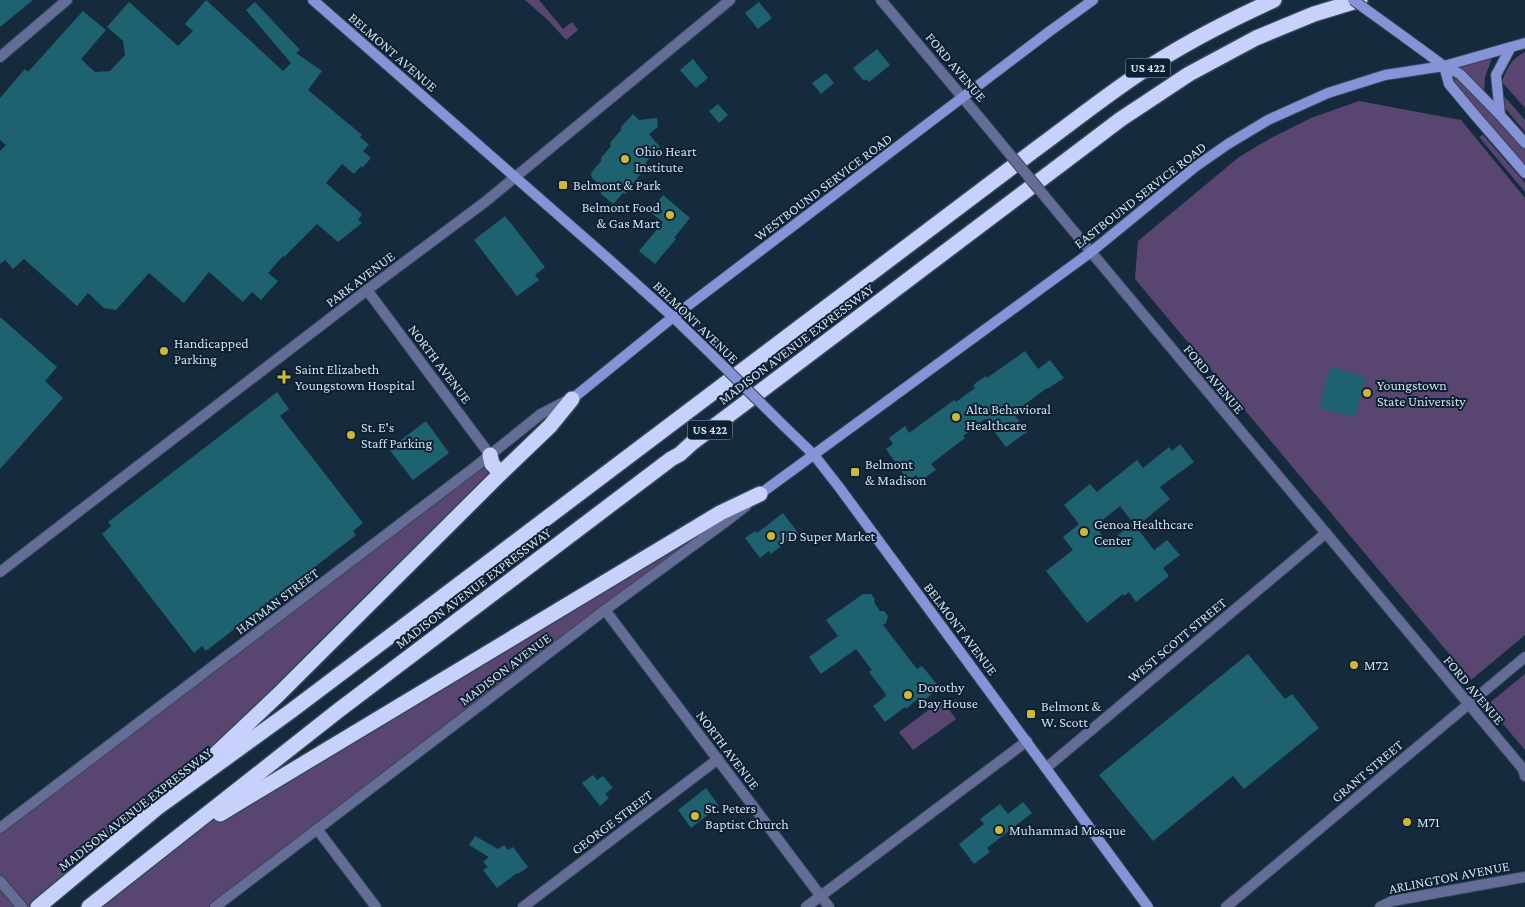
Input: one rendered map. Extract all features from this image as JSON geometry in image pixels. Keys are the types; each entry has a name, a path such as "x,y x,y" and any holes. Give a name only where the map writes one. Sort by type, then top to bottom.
{"highway":[{"name":"MADISON AVENUE EXPRESSWAY","path":"38,907 158,808 291,711 1032,152 1144,70 1226,22 1274,0"},
{"name":"MADISON AVENUE EXPRESSWAY","path":"89,907 339,710 680,454 1120,119 1189,74 1256,38 1314,14 1360,0"},
{"path":"158,808 278,695 550,426 572,398"},
{"path":"490,455 492,464 501,473"},
{"path":"163,849 720,513 760,494"}],"main road":[{"name":"BELMONT AVENUE","path":"313,0 673,317 814,455 1148,907"},
{"name":"WESTBOUND SERVICE ROAD","path":"572,398 673,317 1093,0"},
{"path":"1353,0 1444,66 1460,74 1525,143"},
{"name":"EASTBOUND SERVICE ROAD","path":"814,455 1091,252 1195,167 1268,120 1328,93 1385,75 1444,66 1525,44"},
{"path":"1500,115 1496,75 1510,48"},
{"path":"1444,66 1449,84 1525,173"},
{"name":"MADISON AVENUE","path":"760,494 814,455"}],"street":[{"path":"0,57 67,0"},
{"name":"PARK AVENUE","path":"0,572 367,290 485,202 730,0"},
{"name":"FORD AVENUE","path":"881,0 1522,769 1525,776"},
{"name":"NORTH AVENUE","path":"367,290 490,455"},
{"name":"HAYMAN STREET","path":"0,828 468,473 541,414 572,398"},
{"name":"MADISON AVENUE","path":"215,907 760,494"},
{"name":"WEST SCOTT STREET","path":"1046,768 1326,533"},
{"name":"NORTH AVENUE","path":"605,610 829,907"},
{"name":"GRANT STREET","path":"1226,907 1525,657"},
{"path":"806,907 1027,741"},
{"name":"GEORGE STREET","path":"523,907 718,759"},
{"path":"317,829 376,907"},
{"name":"ARLINGTON AVENUE","path":"1380,907 1392,901 1525,877"},
{"path":"0,881 22,907"}],"shaded area":[{"path":"525,0 539,0 563,29 572,22 578,30 566,40 549,21"},
{"path":"1525,52 1525,108 1502,82 1510,64 1516,57"},
{"path":"1492,58 1485,77 1484,94 1461,69 1460,65"},
{"path":"1460,74 1525,143 1525,169 1449,84"},
{"path":"1504,96 1525,120 1525,132 1505,108"},
{"path":"1359,101 1461,120 1525,198 1525,635 1471,680 1135,279 1138,241 1239,157 1311,118"},
{"path":"1483,135 1525,183 1525,192 1479,137"},
{"path":"490,455 501,473 278,695 157,808 38,907 0,907 0,828"},
{"path":"760,494 215,907 89,907 163,849 720,513"},
{"path":"1525,674 1525,750 1487,705"},
{"path":"942,700 956,719 913,750 899,732"}],"building":[{"path":"0,0 33,0 0,27"},
{"path":"206,0 283,71 291,63 246,10 255,2 300,50 296,53 322,71 308,90 362,135 360,137 369,145 363,151 371,158 362,168 361,166 354,174 342,164 326,183 362,214 358,220 362,223 338,242 317,224 268,273 278,281 261,300 252,292 243,302 209,272 184,303 149,273 116,310 104,308 88,293 77,306 24,259 13,269 5,260 0,264 0,151 6,145 0,140 0,98 25,69 28,72 83,11 106,30 81,59 95,72 110,71 125,55 123,41 107,27 129,2 178,46 193,31 185,24"},
{"path":"759,2 772,18 758,29 745,13"},
{"path":"877,49 890,65 869,82 866,79 864,81 853,68"},
{"path":"693,59 708,78 696,88 680,70"},
{"path":"826,73 834,83 821,94 812,83"},
{"path":"718,104 728,115 719,123 709,111"},
{"name":"Ohio Heart Institute","path":"633,114 639,120 657,118 658,127 649,134 660,147 646,162 647,166 625,194 623,193 613,204 601,194 600,185 592,178 591,173 611,146 610,143 621,130 621,127"},
{"path":"663,195 690,218 674,238 676,239 655,264 639,251 663,222 650,212"},
{"path":"505,216 545,267 535,275 539,280 517,296 474,240"},
{"path":"0,317 57,367 45,381 63,398 0,469"},
{"name":"Alta Behavioral Healthcare","path":"1025,351 1038,369 1050,360 1064,378 1013,413 1027,432 1006,447 985,419 963,436 965,438 931,464 936,470 920,481 916,475 908,481 886,449 893,444 889,438 905,426 909,433 954,400 956,402 975,388 973,385 986,376 987,378"},
{"path":"1330,367 1366,377 1355,417 1319,408"},
{"path":"277,392 289,409 280,416 363,523 353,531 356,535 206,651 202,646 194,653 102,534 111,526 108,522"},
{"path":"426,421 449,453 413,480 389,449"},
{"name":"Genoa Healthcare Center","path":"1180,444 1194,462 1160,487 1170,499 1136,527 1154,550 1167,540 1180,555 1163,568 1169,576 1136,602 1129,592 1124,596 1123,594 1087,623 1046,571 1073,550 1063,537 1079,524 1064,505 1090,484 1097,492 1137,460 1143,468 1169,447 1172,451","holes":["1120,506 1133,523 1108,543 1095,526"]},
{"name":"J D Super Market","path":"783,513 798,533 771,554 769,551 760,558 745,538 755,531 757,533"},
{"path":"863,594 871,594 880,611 884,611 888,616 886,623 883,625 917,669 922,666 940,688 919,704 916,700 906,709 905,707 885,722 873,706 886,696 885,693 869,672 872,670 856,649 821,674 809,657 838,636 826,620"},
{"path":"1248,654 1285,699 1292,694 1319,728 1244,789 1233,776 1153,841 1099,775"},
{"path":"593,775 597,780 603,776 613,788 605,794 609,798 600,806 582,783"},
{"name":"St. Peters Baptist Church","path":"706,788 719,806 691,828 678,810"},
{"path":"1023,802 1032,813 987,848 990,852 974,864 959,844 984,824 980,819 1000,804 1008,814"},
{"path":"475,836 498,849 504,845 508,850 513,847 528,867 497,888 483,870 488,867 483,862 489,857 469,845"}],"place":[{"name":"Ohio Heart Institute","path":"625,159"},
{"name":"Belmont & Park","path":"563,185"},
{"name":"Belmont Food & Gas Mart","path":"670,215"},
{"name":"Handicapped Parking","path":"164,351"},
{"name":"Saint Elizabeth Youngstown Hospital","path":"284,377"},
{"name":"Youngstown State University","path":"1367,393"},
{"name":"Alta Behavioral Healthcare","path":"956,417"},
{"name":"St. E's Staff Parking","path":"351,435"},
{"name":"Belmont & Madison","path":"855,472"},
{"name":"Genoa Healthcare Center","path":"1084,532"},
{"name":"J D Super Market","path":"771,536"},
{"name":"M72","path":"1354,665"},
{"name":"Dorothy Day House","path":"908,695"},
{"name":"Belmont & W. Scott","path":"1031,714"},
{"name":"St. Peters Baptist Church","path":"695,816"},
{"name":"M71","path":"1407,822"},
{"name":"Muhammad Mosque","path":"999,830"}]}
